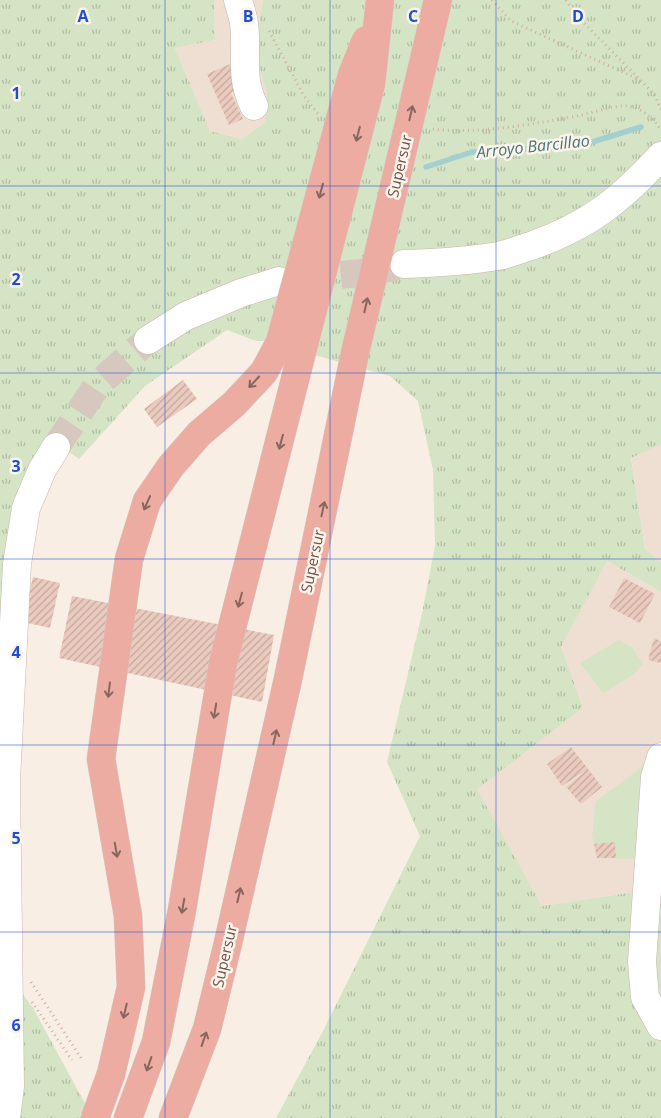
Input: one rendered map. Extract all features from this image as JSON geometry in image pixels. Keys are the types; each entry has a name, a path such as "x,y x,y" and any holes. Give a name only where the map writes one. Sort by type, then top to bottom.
{"highway":[{"name":"Supersur","path":"173,1117 207,1029 223,962 288,679 355,353 438,0"},
{"path":"133,1106 156,1042 160,1023 182,910 223,663 292,343 352,75 379,6"},
{"path":"95,1118 111,1074 130,987 128,916 101,759 116,641 129,559 147,501 171,466 199,434 234,404 292,343"}],"street":[{"path":"238,0 244,23 243,66 249,96 254,106"},
{"path":"404,264 460,261 501,256 549,240 598,216 632,188 661,156"},
{"path":"148,340 186,316 241,293 279,281"},
{"path":"6,1118 10,1086 6,781 17,564 26,508 42,470 56,446"},
{"path":"661,757 655,777 642,962 645,997 661,1026"}],"path":[{"path":"492,0 511,20 640,80"},
{"path":"566,0 576,15 654,94 661,109"},
{"path":"267,28 304,96 320,119"},
{"path":"433,129 446,131 484,129 583,115 624,106 638,110 654,119 661,130"},
{"path":"30,979 81,1058"},
{"path":"28,994 72,1060"}],"shaded area":[{"path":"214,0 263,0 255,51 267,95 265,122 242,139 210,131 175,48 215,40"},
{"path":"661,444 661,562 645,549 631,457"},
{"path":"607,561 661,592 661,888 542,906 476,789 583,708 560,647"}],"green space":[{"path":"0,0 214,0 215,40 175,48 210,131 242,139 265,122 267,95 255,51 263,0 661,0 661,444 631,458 645,549 661,562 661,592 607,561 561,647 583,708 477,789 542,906 661,888 661,1118 276,1118 323,1031 420,836 387,762 421,618 435,546 433,470 418,401 390,376 264,341 256,341 227,330 145,386 79,459 51,439 0,743"},
{"path":"619,640 632,647 643,664 633,675 603,693 580,663"},
{"path":"646,764 641,859 597,858 592,835 596,801"},
{"path":"0,963 33,1008 93,1118 0,1118"}],"building":[{"path":"230,64 241,88 231,93 243,119 229,125 207,74"},
{"path":"183,380 197,399 157,427 144,409"},
{"path":"33,577 60,583 50,628 23,622"},
{"path":"624,578 655,594 640,623 609,607"},
{"path":"72,596 274,635 262,702 59,658"},
{"path":"654,638 661,641 661,663 648,660"},
{"path":"571,747 602,787 581,804 566,787 587,770 562,786 547,764"},
{"path":"615,842 616,858 597,858 594,844"}],"waterway":[{"name":"Arroyo Barcillao","path":"426,167 472,152 548,148 592,142 641,127"}],"tunnel":[{"path":"299,279 371,272 397,266"},
{"path":"56,447 98,384 148,340"}]}
